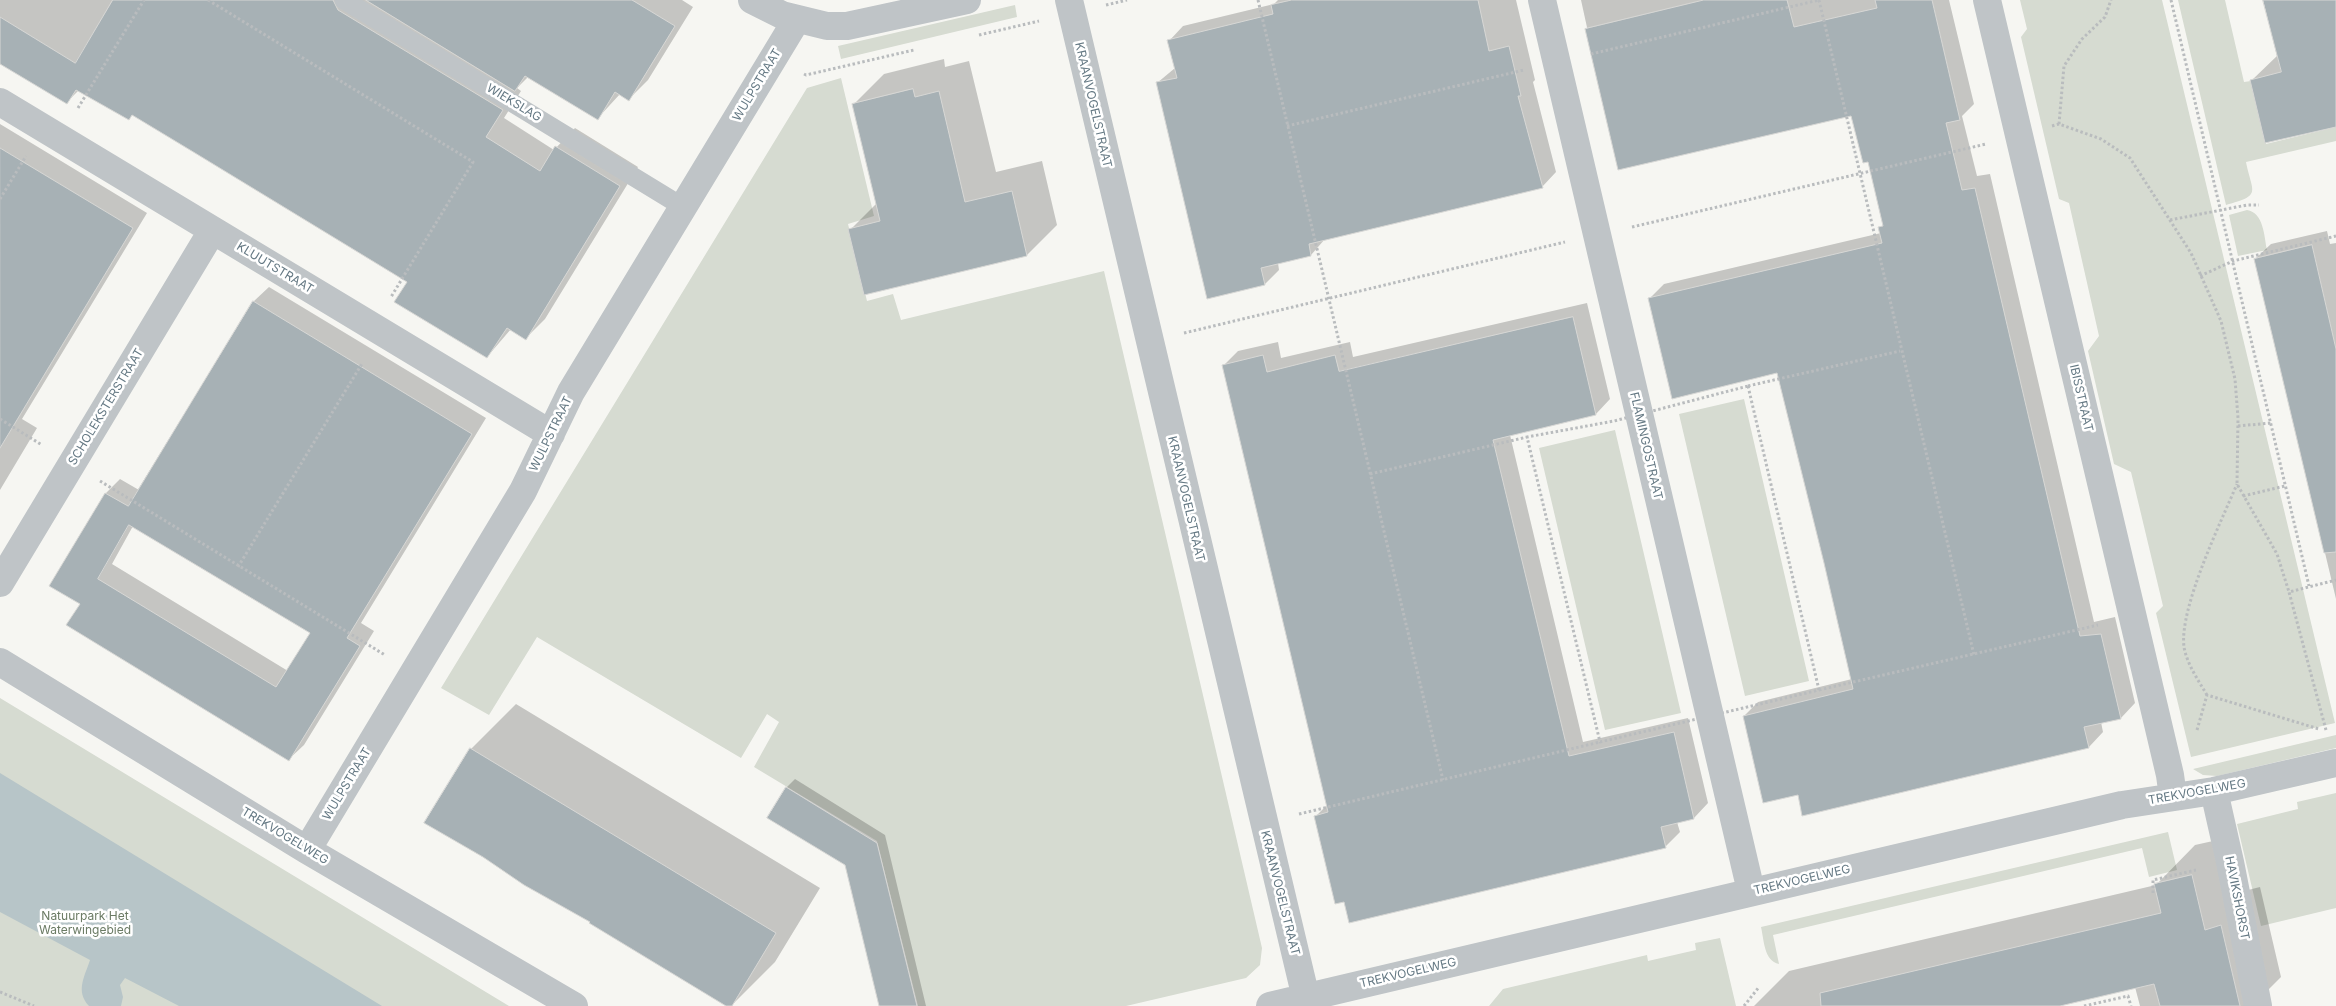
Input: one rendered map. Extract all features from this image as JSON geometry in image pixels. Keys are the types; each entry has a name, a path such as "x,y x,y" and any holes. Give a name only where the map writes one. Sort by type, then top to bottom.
{"street":[{"path":"752,0 782,15 826,26 847,26 967,0"},
{"name":"KRAANVOGELSTRAAT","path":"1069,0 1262,822 1306,998"},
{"name":"FLAMINGOSTRAAT","path":"1542,0 1751,892"},
{"name":"IBISSTRAAT","path":"1988,0 2018,136 2133,617 2171,786"},
{"name":"WULPSTRAAT","path":"307,850 523,490 571,392 797,19"},
{"name":"KLUUTSTRAAT","path":"0,102 551,434"},
{"name":"SCHOLEKSTERSTRAAT","path":"0,583 212,231"},
{"name":"TREKVOGELWEG","path":"0,662 307,850 574,1006"},
{"name":"TREKVOGELWEG","path":"1270,1006 2122,805 2171,786 2214,791 2336,762"},
{"name":"HAVIKSHORST","path":"2214,791 2258,1006"}],"lane":[{"name":"WIEKSLAG","path":"344,0 683,207"}],"path":[{"path":"0,199 51,134 144,0"},
{"path":"208,0 473,162 238,567"},
{"path":"1258,0 1443,780"},
{"path":"1818,0 1900,351 1974,655"},
{"path":"2059,124 2064,66 2082,39 2105,17 2111,0"},
{"path":"2170,0 2309,586"},
{"path":"2018,136 2059,124 2101,139 2130,158 2191,252 2221,321 2235,380 2238,426 2236,484 2207,555 2188,609 2184,646 2191,667 2207,695 2204,710 2189,751 2171,786"},
{"path":"2170,220 2247,205 2259,205"},
{"path":"2200,276 2233,261 2336,236"},
{"path":"1370,474 1527,437 1639,415 1748,386 1900,351"},
{"path":"1748,386 1819,690"},
{"path":"0,419 238,567 414,672"},
{"path":"2238,426 2271,424"},
{"path":"1527,437 1600,742"},
{"path":"2207,695 2326,731 2289,592 2276,554 2236,484"},
{"path":"2243,496 2285,486"},
{"path":"2289,592 2336,580"},
{"path":"1262,822 1443,780 1709,714 1974,655 2133,617"},
{"path":"2153,893 2154,880 2230,862"},
{"path":"1744,1006 1760,986"},
{"path":"0,992 34,1006"},
{"path":"2084,1006 2128,996 2131,1006"}],"green space":[{"path":"2020,0 2162,0 2335,723 2191,757 2156,613 2163,606 2131,472 2114,464 2088,351 2099,336 2069,203 2059,199 2021,37 2027,29"},
{"path":"2178,0 2225,0 2244,82 2251,81 2266,144 2336,127 2336,141 2246,162 2252,191 2246,198 2226,205"},
{"path":"1015,5 1017,17 841,59 838,46"},
{"path":"841,78 874,216 848,224 867,301 893,294 901,320 1104,271 1262,948 1260,965 1246,978 1126,1006 918,1006 877,841 754,767 779,722 767,714 741,758 537,637 489,715 441,688 807,88"},
{"path":"2247,210 2253,212 2260,220 2267,250 2238,256 2229,215"},
{"path":"1744,399 1809,681 1745,696 1679,414"},
{"path":"1615,430 1681,713 1605,730 1539,448"},
{"path":"0,698 509,1006 0,1006"},
{"path":"2336,735 2336,748 2217,776 2203,775 2193,769"},
{"path":"2336,793 2336,908 2261,926 2237,824 2298,809 2297,802"},
{"path":"2168,832 2177,870 2149,877 2142,848 1773,935 1779,964 1770,959 1766,949 1761,927"},
{"path":"1720,938 1736,1006 1489,1006 1503,989 1647,955 1648,961 1696,950 1695,943"}],"shaded area":[{"name":"Natuurpark Het Waterwingebied","path":"0,773 382,1006 179,1006 125,978 120,985 123,997 121,1006 89,1006 83,995 82,983 90,960 0,912"}],"building":[{"path":"113,0 333,0 338,10 503,110 486,137 540,171 555,146 620,186 526,340 507,328 487,358 394,302 407,282 195,153 132,115 129,120 76,90 67,104 0,64 0,17 75,63"},
{"path":"366,0 632,0 675,26 629,101 615,92 598,120 525,76 515,91"},
{"path":"1292,0 1478,0 1489,51 1509,46 1521,96 1518,96 1543,188 1309,244 1311,256 1261,268 1265,285 1207,299 1156,82 1177,78 1167,40 1273,14 1271,5"},
{"path":"1704,0 1787,0 1794,27 1877,8 1875,0 1932,0 1960,120 1946,123 1962,190 1975,188 2080,636 2101,634 2121,719 2084,727 2089,748 1802,816 1798,795 1763,803 1743,716 1853,689 1777,373 1672,399 1648,298 1882,243 1878,227 1883,226 1868,162 1863,163 1851,116 1618,170 1585,29"},
{"path":"2263,0 2336,0 2336,127 2265,143 2250,80 2281,72"},
{"path":"913,89 915,97 939,91 965,202 1012,191 1027,256 864,295 848,229 880,221 852,104"},
{"path":"0,148 133,228 0,448"},
{"path":"2312,245 2336,349 2336,552 2324,553 2254,259"},
{"path":"253,301 472,434 347,638 360,646 289,761 66,625 80,604 49,586 105,493 128,506","holes":["129,525 310,633 276,687 98,579"]},
{"path":"1573,317 1596,415 1493,440 1569,756 1674,732 1694,819 1661,827 1666,848 1349,923 1344,902 1335,904 1314,816 1328,812 1222,365 1263,355 1267,372 1335,355 1339,371"},
{"path":"470,748 776,933 732,1006 726,1006 424,823"},
{"path":"786,787 877,843 917,1006 879,1006 845,865 767,818"},
{"path":"2192,875 2205,930 2221,925 2240,1006 2160,1006 2154,984 2060,1006 1821,1006 1820,993 2161,913 2154,884"}]}
